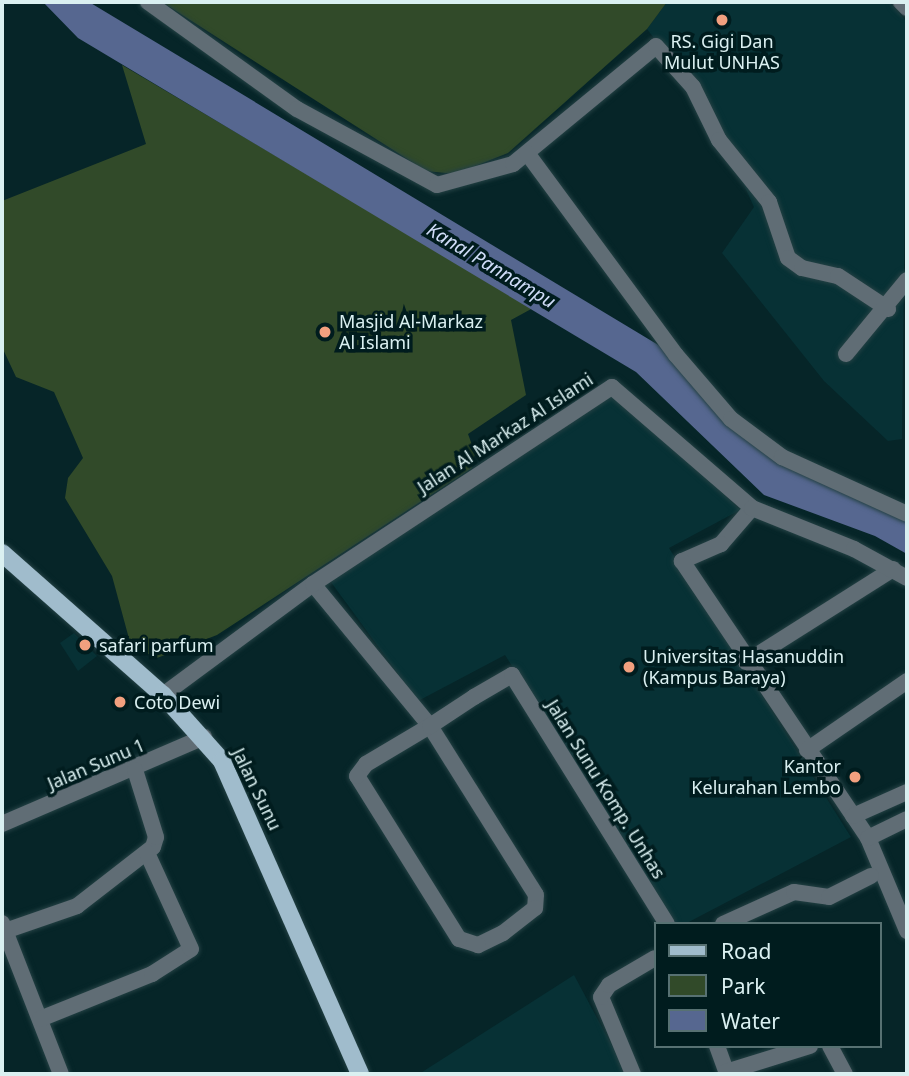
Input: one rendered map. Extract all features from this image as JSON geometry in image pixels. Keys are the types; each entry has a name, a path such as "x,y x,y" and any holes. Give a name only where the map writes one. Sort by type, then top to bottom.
{"main road":[{"name":"Jalan Sunu","path":"2,554 163,695 204,737 284,892 360,1074"}],"street":[{"path":"148,2 297,109 416,179 437,185 466,181 527,153 656,46 693,87 719,140 769,202 779,242 793,264 838,276 888,309"},
{"path":"901,2 907,8"},
{"path":"527,153 670,347 732,419 782,457 907,514"},
{"path":"846,354 888,309 907,280"},
{"name":"Jalan Al Markaz Al Islami","path":"163,695 313,584 612,387 752,508 900,574"},
{"path":"752,508 721,544 682,561 746,662 869,838 907,931"},
{"path":"746,662 900,574"},
{"path":"313,584 430,726 536,895 530,913 484,944 459,939 358,780 366,764 430,726"},
{"name":"Jalan Sunu Komp. Unhas","path":"430,726 512,675 666,922"},
{"path":"807,750 907,681"},
{"name":"Jalan Sunu 1","path":"2,824 135,770 204,737"},
{"path":"61,1074 3,927 77,906 148,853 156,837 135,770"},
{"path":"853,816 907,792"},
{"path":"869,838 907,819"},
{"path":"40,1019 152,974 191,949 148,853"},
{"path":"727,922 794,892 829,897 872,876"},
{"path":"633,1074 601,997 609,985 654,959"},
{"path":"718,1048 727,1073 804,1048"},
{"path":"831,1048 845,1074"}],"shaded area":[{"path":"667,2 889,2 907,22 902,439 888,441 824,381 722,253 754,207 711,113 647,29"},
{"name":"Universitas Hasanuddin (Kampus Baraya)","path":"615,392 740,510 669,548 851,837 689,922 675,922 505,655 418,701 328,578"},
{"name":"safari parfum","path":"74,633 97,656 78,671 60,643"},
{"path":"574,975 627,1074 419,1074"}],"green space":[{"path":"162,2 667,2 647,29 508,153 455,174 426,171"},
{"path":"122,65 533,308 511,320 526,395 468,434 475,453 472,468 217,635 157,658 131,646 112,576 65,498 68,478 83,458 54,392 16,377 2,347 2,201 146,144"}],"water":[{"name":"Kanal Pannampu","path":"43,2 89,2 660,346 751,439 907,516 907,554 875,536 764,495 636,372 78,38"}],"place":[{"name":"RS. Gigi Dan Mulut UNHAS","path":"722,20"},
{"name":"Masjid Al-Markaz Al Islami","path":"325,332"},
{"name":"safari parfum","path":"85,645"},
{"name":"Universitas Hasanuddin (Kampus Baraya)","path":"629,667"},
{"name":"Coto Dewi","path":"120,702"},
{"name":"Kantor Kelurahan Lembo","path":"855,777"}]}
